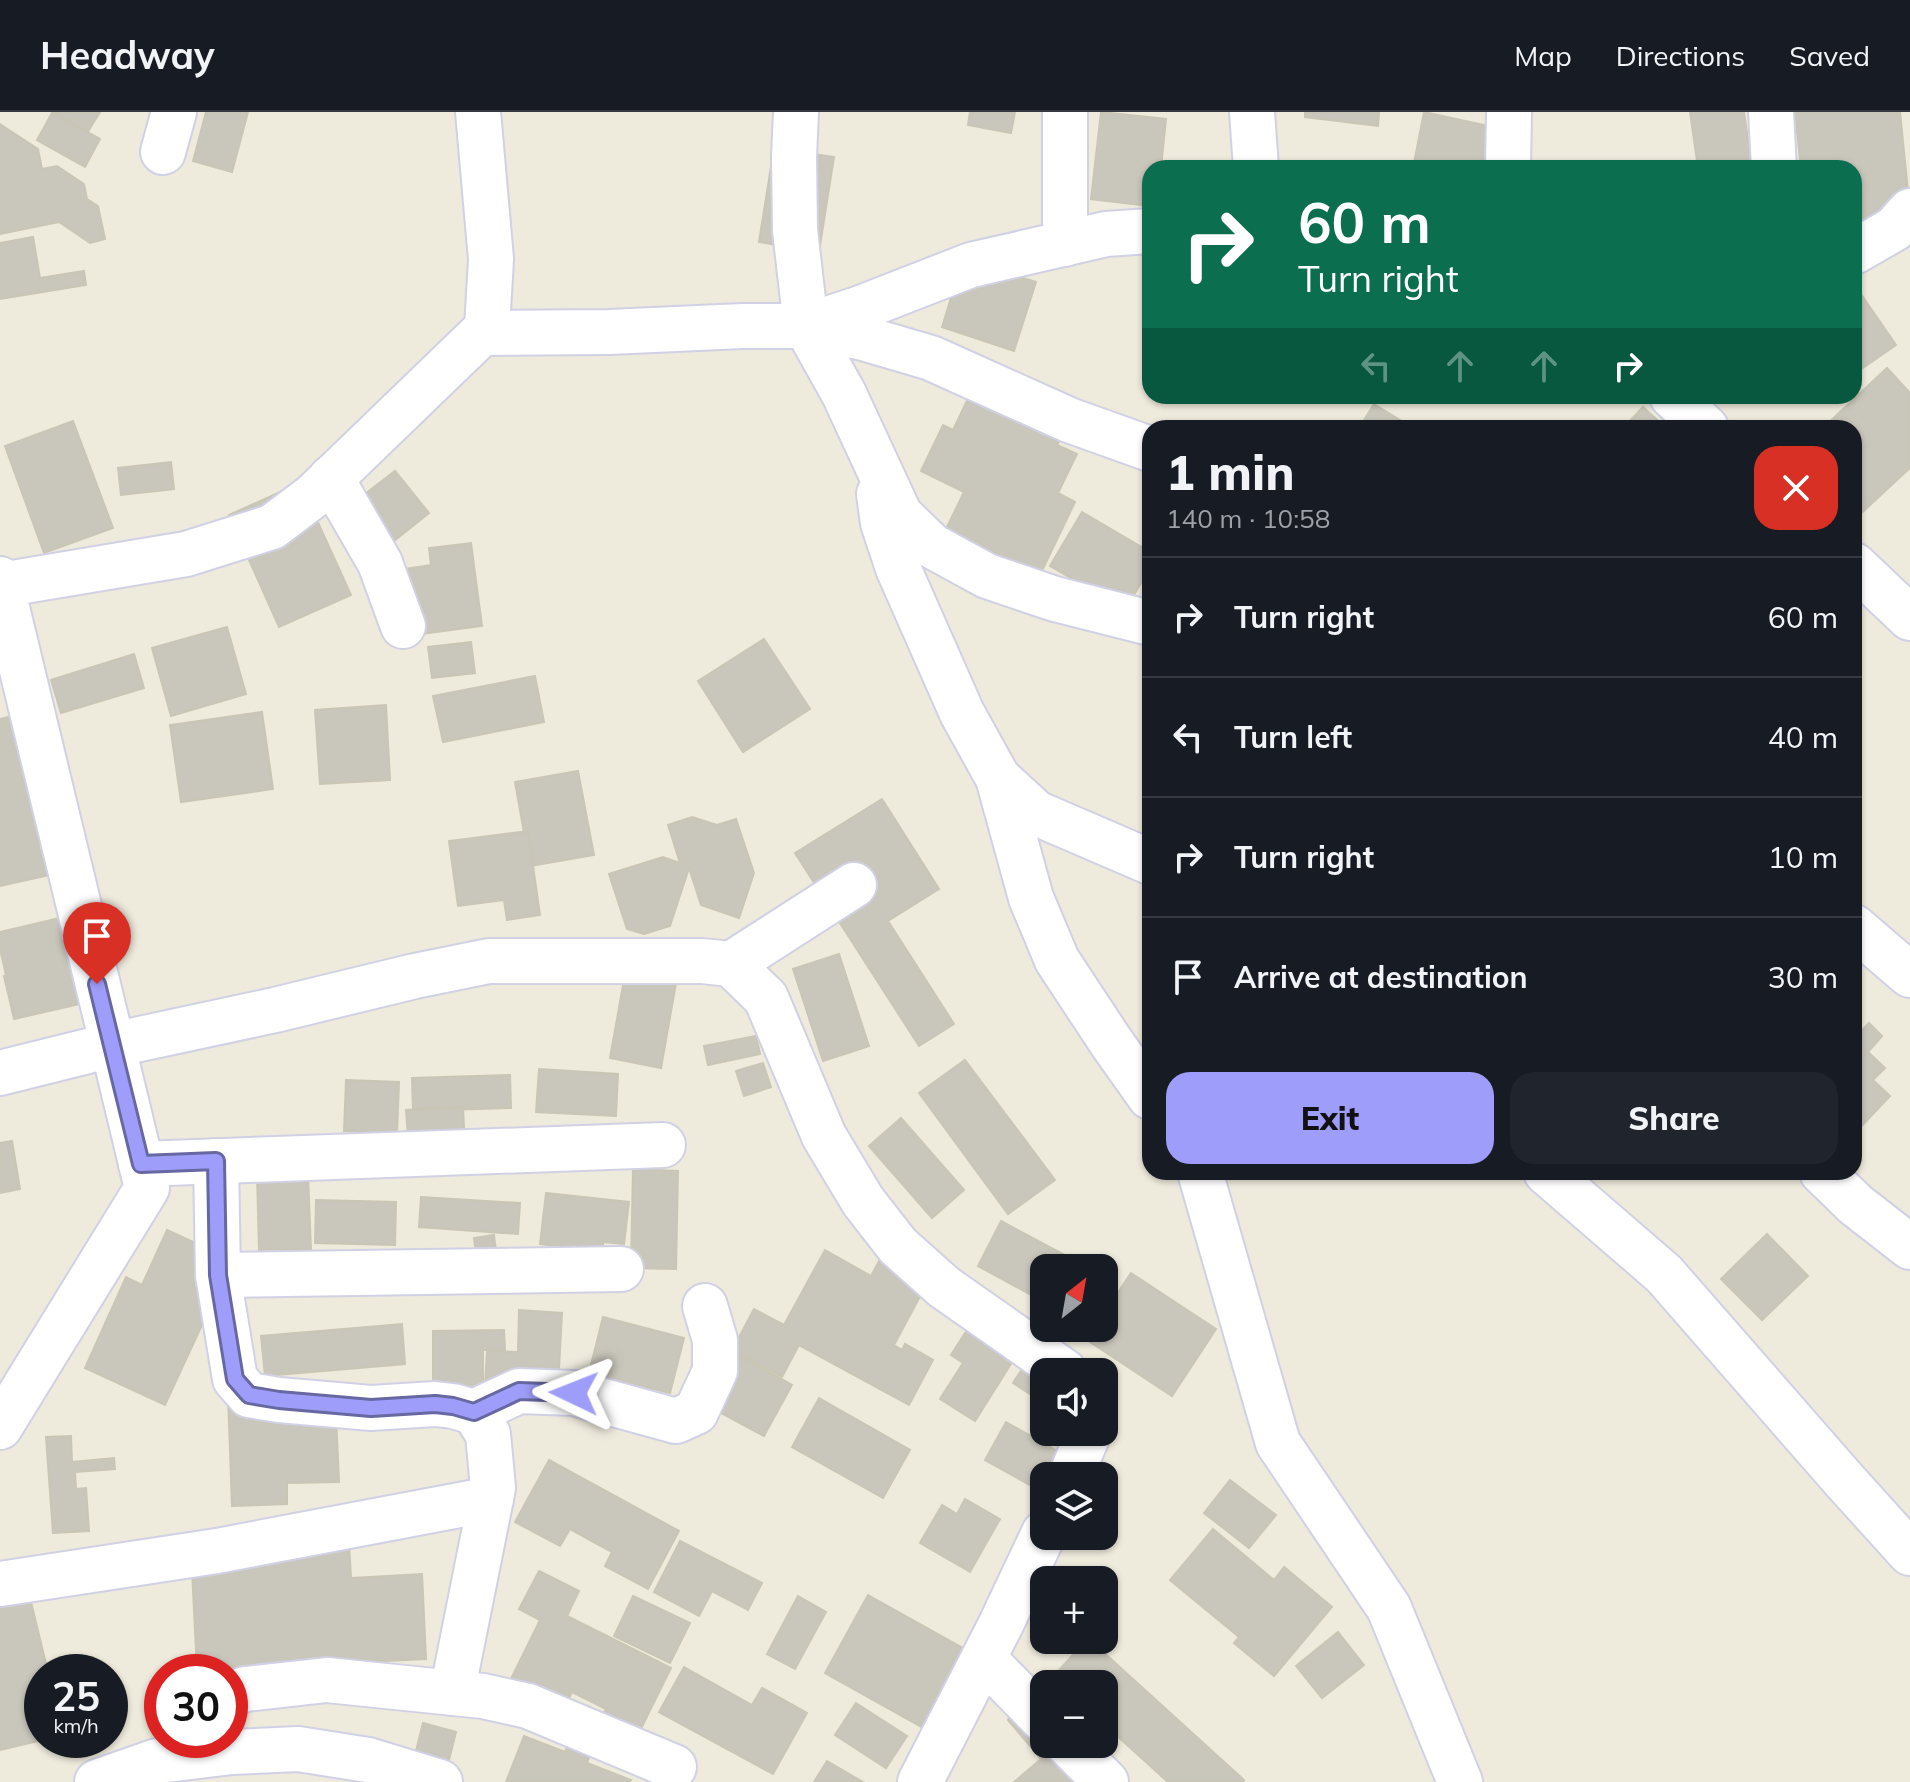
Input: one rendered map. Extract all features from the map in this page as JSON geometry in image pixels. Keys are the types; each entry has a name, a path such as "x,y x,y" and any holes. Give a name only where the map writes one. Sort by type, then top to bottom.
{"street":[{"path":"0,1427 147,1188 0,583 186,554 272,527 313,496 482,333 487,328 491,259 478,112"},
{"path":"796,112 795,230 806,326 844,394 900,515 932,546 987,576 1055,599 1142,621"},
{"path":"1065,112 1065,244"},
{"path":"1252,112 1255,160"},
{"path":"1508,160 1509,112"},
{"path":"1771,112 1774,160"},
{"path":"1862,247 1894,229 1910,211"},
{"path":"806,326 971,265 1106,234 1142,232"},
{"path":"482,333 806,326 863,338 931,358 1069,420 1142,446"},
{"path":"1680,404 1698,420"},
{"path":"873,454 883,523 898,568 962,713 998,778 1031,898 1057,960 1142,1086"},
{"path":"331,478 380,563 403,626"},
{"path":"1862,573 1910,618"},
{"path":"998,778 1036,813 1142,859"},
{"path":"731,964 854,885"},
{"path":"1862,934 1910,975"},
{"path":"0,1073 489,961 702,961 731,964 766,998 824,1136 863,1201 898,1246 944,1287 1045,1358"},
{"path":"141,1164 663,1145"},
{"path":"216,1161 218,1275 235,1379 249,1395 371,1408 435,1404 474,1412 519,1391 574,1393 676,1421 696,1412 715,1371 715,1340 705,1306"},
{"path":"1202,1180 1278,1443 1389,1608 1460,1782"},
{"path":"1555,1180 1664,1274 1910,1553"},
{"path":"1830,1180 1856,1205 1910,1247"},
{"path":"218,1275 621,1269"},
{"path":"452,1693 493,1488 488,1434 474,1412"},
{"path":"0,1584 217,1551 491,1499"},
{"path":"920,1782 1036,1550"},
{"path":"984,1659 1030,1706"},
{"path":"248,1689 327,1680 483,1696 528,1706 674,1767"},
{"path":"248,1751 298,1749 368,1760 440,1782"},
{"path":"97,1782 144,1757"},
{"path":"154,1758 157,1761 182,1758"},
{"path":"1082,1758 1106,1782"}],"building":[{"path":"53,112 100,112 87,133"},
{"path":"206,112 248,112 232,172 193,161"},
{"path":"970,112 1015,112 1011,133 968,125"},
{"path":"1101,112 1166,119 1162,160 1142,160 1142,205 1091,199"},
{"path":"1305,112 1379,112 1378,126 1305,117"},
{"path":"1424,112 1507,130 1501,160 1415,160"},
{"path":"1690,112 1744,112 1751,160 1697,160"},
{"path":"1795,112 1900,112 1909,201 1884,204 1887,229 1862,231 1862,160 1800,160"},
{"path":"52,113 100,139 85,167 37,140"},
{"path":"0,124 38,149 42,169 57,166 84,184 87,199 98,206 105,239 90,243 59,222 0,234"},
{"path":"774,148 834,157 819,252 759,242"},
{"path":"33,237 40,278 84,271 86,285 0,299 0,243"},
{"path":"963,259 1036,282 1014,351 942,327"},
{"path":"1862,296 1896,345 1862,368"},
{"path":"1887,368 1910,393 1910,468 1862,513 1862,420 1832,420 1849,404 1862,404 1862,391"},
{"path":"974,386 1065,430 1057,445 1077,454 1058,493 1075,502 1040,575 946,529 964,492 921,471 943,425 953,430"},
{"path":"1374,404 1400,420 1364,420"},
{"path":"1643,407 1657,420 1631,420"},
{"path":"73,421 113,528 44,553 5,446"},
{"path":"171,462 174,489 121,495 118,468"},
{"path":"395,471 429,513 385,548 351,505"},
{"path":"300,483 351,595 279,627 229,515"},
{"path":"1082,512 1142,547 1142,581 1125,610 1050,566"},
{"path":"471,543 482,626 400,637 391,571 431,565 429,548"},
{"path":"227,627 246,694 171,716 152,648"},
{"path":"764,639 810,709 743,752 698,681"},
{"path":"471,642 475,673 432,678 428,647"},
{"path":"134,654 144,688 61,713 51,680"},
{"path":"535,676 544,722 443,742 433,696"},
{"path":"386,705 390,780 320,784 315,710"},
{"path":"262,712 273,789 181,802 170,725"},
{"path":"17,715 54,874 0,886 0,719"},
{"path":"578,771 594,855 530,866 515,782"},
{"path":"882,799 939,889 888,921 954,1024 919,1046 795,853"},
{"path":"692,817 717,825 736,819 754,873 739,918 701,905 689,868 670,926 644,934 627,929 609,874 663,857 680,863 668,825"},
{"path":"528,831 540,915 507,920 504,900 458,906 449,841"},
{"path":"64,917 84,1003 14,1019 4,976 0,932"},
{"path":"839,954 869,1046 823,1061 793,969"},
{"path":"625,974 676,983 661,1068 610,1058"},
{"path":"1869,1023 1882,1036 1868,1052 1885,1068 1873,1080 1890,1096 1862,1126 1862,1030"},
{"path":"756,1036 760,1054 708,1065 704,1046"},
{"path":"965,1060 1055,1180 1008,1214 919,1093"},
{"path":"763,1063 771,1087 744,1096 736,1071"},
{"path":"539,1069 618,1074 616,1116 536,1112"},
{"path":"510,1075 511,1108 413,1111 412,1078"},
{"path":"346,1080 399,1082 397,1133 344,1131"},
{"path":"463,1107 465,1150 409,1153 406,1110"},
{"path":"901,1118 964,1190 932,1218 869,1146"},
{"path":"12,1141 20,1189 0,1193 0,1143"},
{"path":"633,1169 678,1171 676,1269 631,1268"},
{"path":"308,1174 311,1249 259,1250 257,1175"},
{"path":"546,1193 629,1202 624,1244 603,1242 603,1251 540,1244"},
{"path":"421,1197 520,1203 518,1234 419,1227"},
{"path":"316,1200 396,1202 395,1245 315,1243"},
{"path":"1001,1221 1063,1254 1030,1254 1030,1294 978,1266"},
{"path":"167,1230 232,1260 165,1405 85,1368 126,1277 142,1285"},
{"path":"1767,1234 1808,1276 1762,1320 1721,1279"},
{"path":"494,1235 496,1251 476,1254 474,1238"},
{"path":"825,1250 871,1276 885,1250 931,1276 894,1345 902,1350 905,1344 933,1360 909,1405 799,1345 782,1377 732,1350 754,1309 784,1325"},
{"path":"1131,1273 1216,1329 1172,1396 1090,1342 1118,1342 1118,1293"},
{"path":"519,1310 562,1313 558,1388 485,1385 487,1351 518,1352"},
{"path":"978,1313 1024,1343 975,1421 940,1399 963,1363 951,1355"},
{"path":"603,1317 684,1338 670,1393 589,1373"},
{"path":"402,1324 405,1364 265,1376 261,1336"},
{"path":"504,1330 505,1350 483,1350 483,1390 433,1390 433,1331"},
{"path":"1034,1350 1038,1358 1030,1358 1030,1394 1013,1383"},
{"path":"740,1356 792,1385 764,1436 712,1408"},
{"path":"335,1392 339,1482 287,1483 287,1504 232,1506 228,1395"},
{"path":"819,1398 910,1450 883,1498 792,1447"},
{"path":"1006,1422 1030,1436 1030,1446 1048,1446 1066,1456 1062,1462 1030,1462 1030,1485 985,1460"},
{"path":"71,1436 72,1462 114,1458 115,1469 75,1472 76,1489 86,1488 89,1531 53,1533 46,1437"},
{"path":"549,1460 679,1531 648,1589 605,1566 612,1552 570,1529 560,1546 515,1522"},
{"path":"1230,1480 1276,1515 1249,1548 1204,1513"},
{"path":"965,1499 1000,1519 970,1572 920,1543 942,1505 957,1514"},
{"path":"348,1526 351,1578 422,1574 426,1659 248,1668 248,1654 196,1654 192,1570 270,1566 268,1530"},
{"path":"1213,1529 1274,1580 1284,1567 1332,1607 1274,1676 1234,1643 1239,1637 1170,1580"},
{"path":"680,1541 762,1583 748,1610 712,1591 699,1616 654,1592"},
{"path":"539,1571 579,1591 567,1616 671,1668 627,1757 592,1739 606,1709 572,1692 561,1714 507,1687 540,1620 519,1609"},
{"path":"868,1595 968,1651 925,1729 825,1673"},
{"path":"633,1596 690,1623 670,1663 614,1636"},
{"path":"798,1596 826,1612 795,1669 767,1654"},
{"path":"30,1598 44,1654 24,1654 24,1744 0,1750 0,1606"},
{"path":"1338,1632 1364,1665 1322,1698 1296,1666"},
{"path":"1074,1654 1105,1654 1243,1782 1168,1782 1118,1737 1118,1670 1059,1670"},
{"path":"684,1667 752,1705 762,1688 807,1713 773,1774 659,1712"},
{"path":"1016,1697 1030,1713 1030,1746 1008,1720"},
{"path":"856,1703 907,1736 886,1768 835,1735"},
{"path":"423,1723 456,1732 444,1780 411,1771"},
{"path":"574,1731 596,1740 587,1763 630,1782 506,1782 524,1736 565,1752"},
{"path":"1070,1758 1093,1782 1014,1782 1041,1759"},
{"path":"827,1761 863,1782 814,1782"}],"route":[{"path":"97,984 141,1164 216,1161 218,1275 235,1379 249,1395 371,1408 435,1404 474,1412 519,1391 574,1393"}]}
